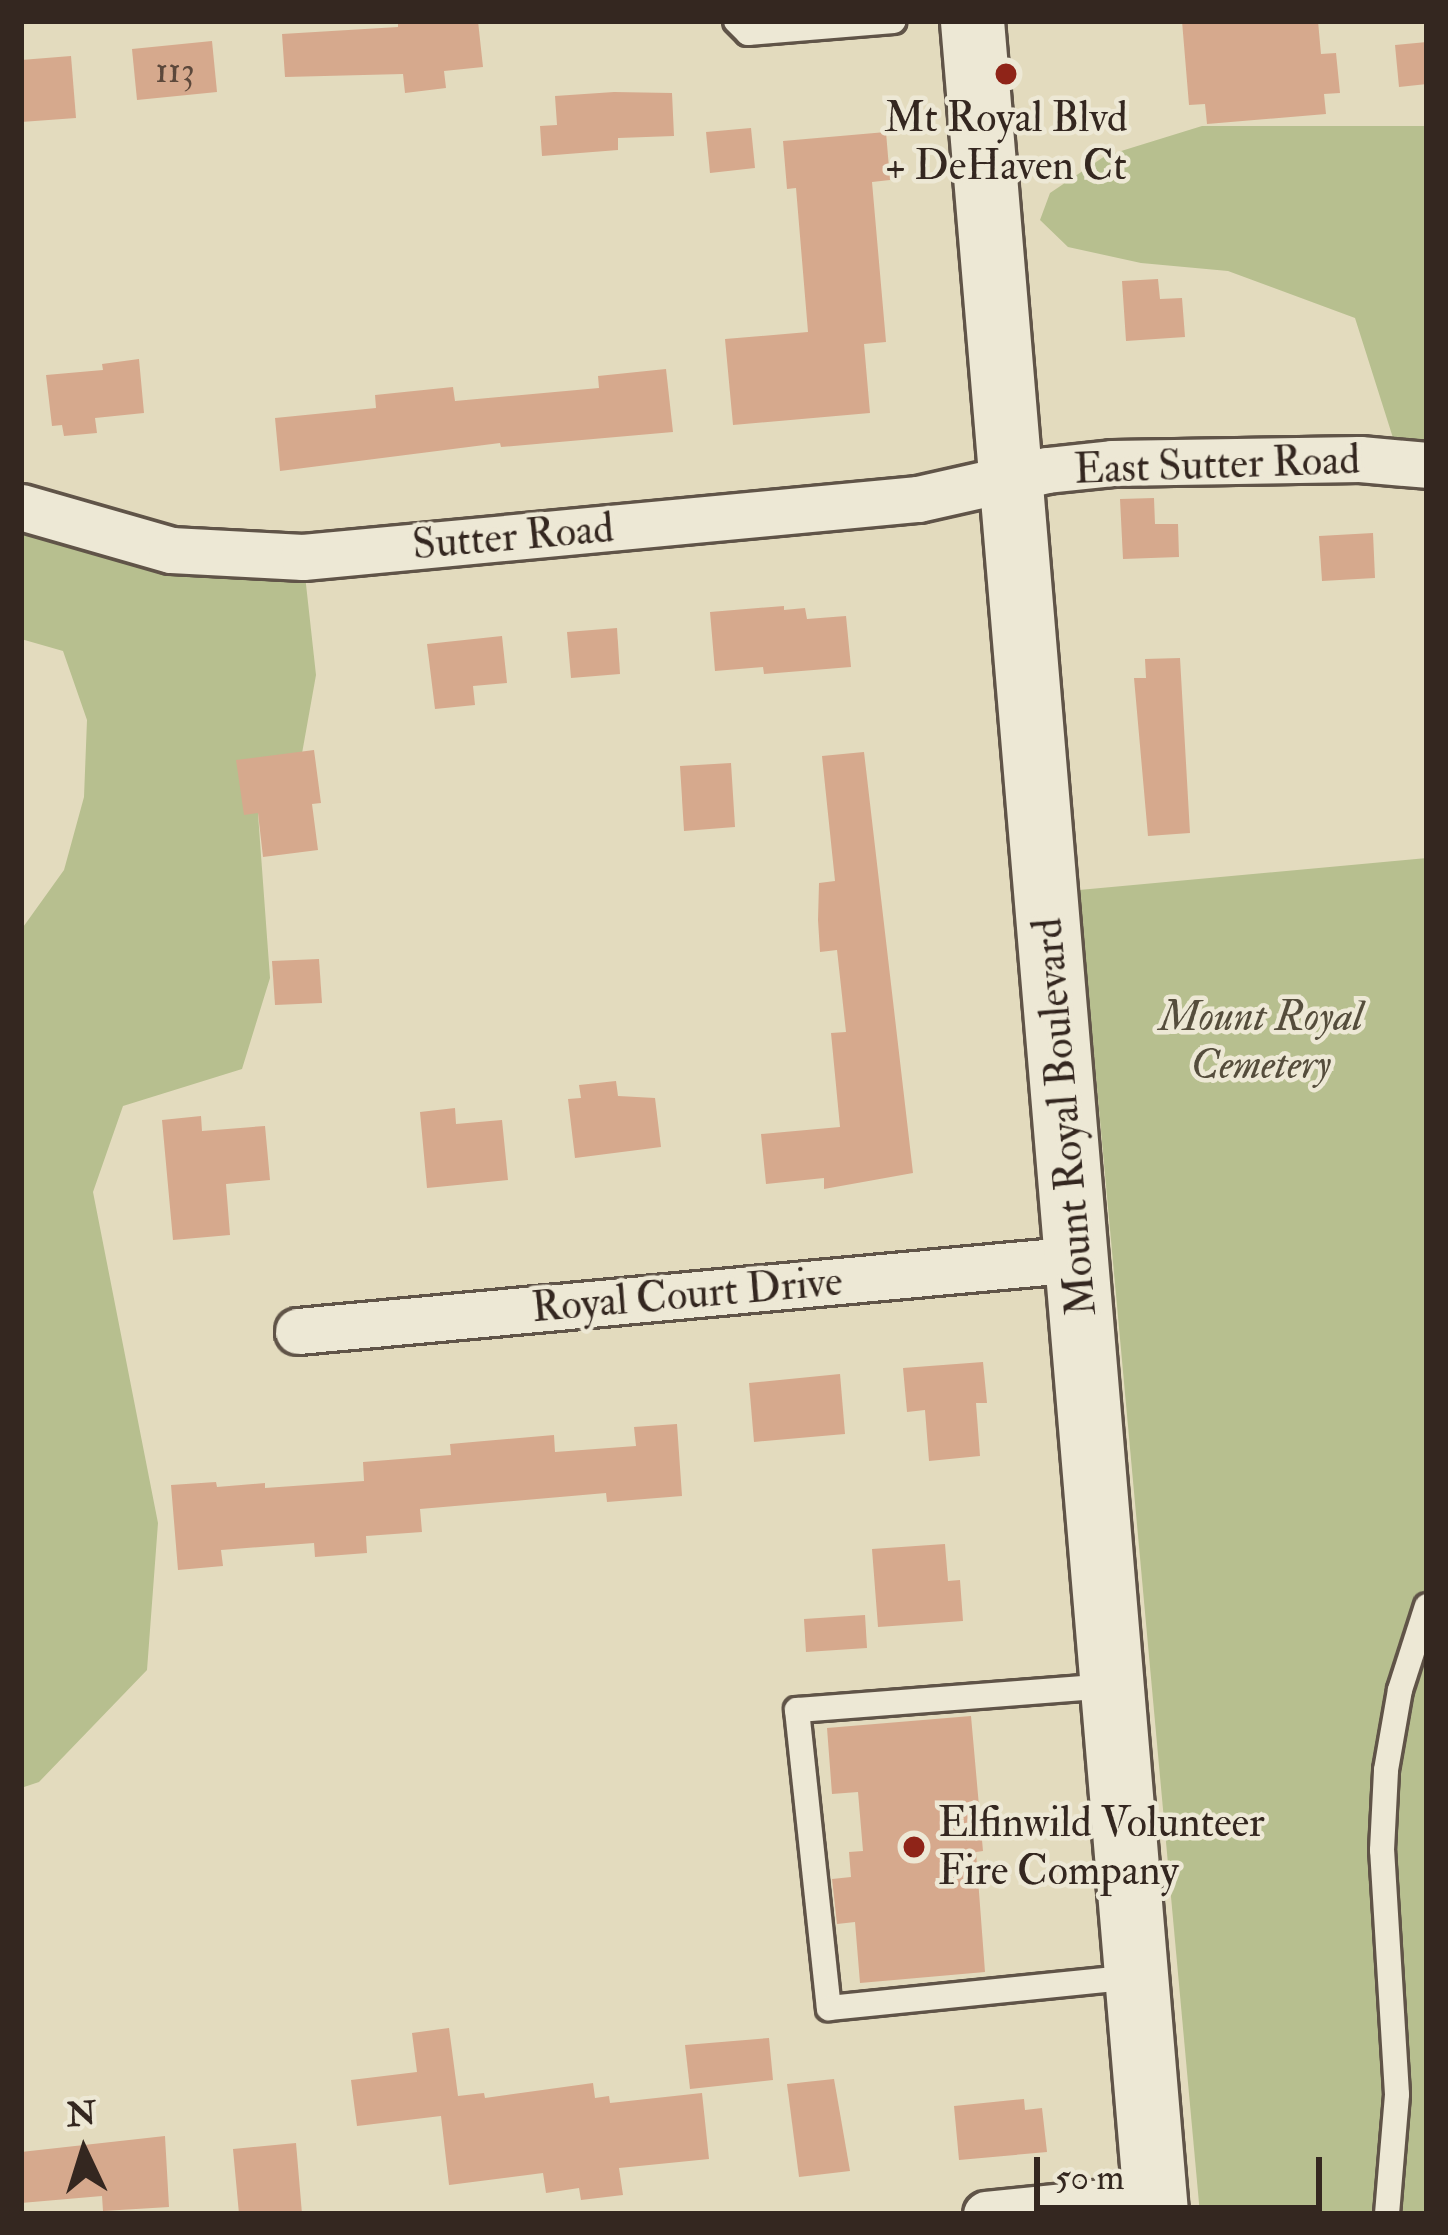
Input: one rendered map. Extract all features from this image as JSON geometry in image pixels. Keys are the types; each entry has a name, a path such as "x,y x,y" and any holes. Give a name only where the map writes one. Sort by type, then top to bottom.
{"main road":[{"name":"Mount Royal Boulevard","path":"972,21 1155,2205"}],"street":[{"name":"East Sutter Road","path":"1008,482 1112,463 1360,459 1427,465"},
{"name":"Sutter Road","path":"21,507 171,550 303,557 918,499 1008,482"},
{"name":"Royal Court Drive","path":"298,1330 1077,1259"},
{"path":"986,2214 1155,2205"}],"lane":[{"path":"736,21 748,33 894,21"},
{"path":"1388,2214 1397,2095 1382,1850 1386,1770 1400,1690 1427,1606"},
{"path":"1112,1685 796,1710 829,2008 1135,1977"}],"green space":[{"path":"1202,126 1427,126 1427,465 1400,460 1355,318 1228,271 1141,263 1068,247 1040,220 1050,193 1105,156"},
{"path":"21,507 303,557 316,675 301,759 258,814 270,978 242,1069 123,1106 93,1192 158,1523 147,1670 39,1782 21,1788 21,930 64,870 84,797 87,720 63,651 21,639"},
{"name":"Mount Royal Cemetery","path":"1427,858 1427,2214 1200,2214 1079,890"}],"building":[{"path":"398,21 478,21 483,67 444,71 446,88 405,93 403,74 285,77 282,34 398,27"},
{"path":"1182,21 1318,21 1321,54 1336,53 1340,93 1324,94 1326,114 1207,124 1205,104 1189,105"},
{"path":"212,41 217,92 137,100 132,49"},
{"path":"1427,42 1427,84 1399,87 1395,45"},
{"path":"71,56 76,118 21,122 21,60"},
{"path":"672,93 674,136 618,138 618,150 542,156 540,126 557,125 555,96"},
{"path":"751,128 755,168 710,173 706,132"},
{"path":"886,132 890,180 872,182 886,342 864,344 870,413 733,425 725,339 808,332 796,188 787,189 783,141"},
{"path":"1158,279 1160,299 1182,298 1185,337 1126,341 1122,281"},
{"path":"139,359 144,413 95,418 97,433 64,436 62,425 52,426 46,375 103,370 102,364"},
{"path":"666,369 673,432 501,447 500,443 280,471 275,418 376,408 375,395 453,387 455,401 599,388 598,376"},
{"path":"1154,498 1155,524 1178,524 1179,557 1123,559 1120,499"},
{"path":"1373,533 1375,578 1322,581 1319,536"},
{"path":"784,606 784,610 805,608 807,619 846,616 851,667 764,674 763,667 715,671 710,612"},
{"path":"617,628 620,674 571,678 567,632"},
{"path":"502,636 507,683 473,686 475,705 435,709 427,644"},
{"path":"1180,658 1190,833 1148,836 1134,678 1146,678 1145,659"},
{"path":"314,750 321,803 312,804 318,850 263,857 258,813 244,815 236,760"},
{"path":"864,752 913,1173 824,1189 824,1178 766,1184 761,1134 840,1127 831,1033 846,1032 837,950 820,952 818,920 819,883 835,881 822,756"},
{"path":"731,763 735,827 684,831 680,766"},
{"path":"319,959 322,1003 275,1005 272,961"},
{"path":"616,1081 618,1096 655,1098 661,1147 575,1158 568,1099 581,1098 579,1085"},
{"path":"455,1108 456,1124 502,1120 508,1180 427,1188 420,1112"},
{"path":"201,1116 202,1131 265,1126 270,1180 226,1184 230,1235 173,1240 162,1120"},
{"path":"983,1362 987,1403 976,1403 980,1456 929,1461 925,1410 907,1412 903,1368"},
{"path":"840,1374 845,1434 754,1442 749,1383"},
{"path":"677,1424 682,1496 607,1502 606,1493 420,1509 422,1532 366,1536 367,1553 315,1557 314,1543 221,1550 223,1566 178,1570 171,1485 265,1483 265,1488 364,1481 363,1462 451,1455 450,1444 554,1435 555,1452 636,1446 634,1427"},
{"path":"945,1544 948,1581 960,1580 963,1621 878,1627 872,1549"},
{"path":"865,1615 867,1648 806,1652 804,1619"},
{"path":"971,1716 983,1851 976,1852 985,1972 860,1983 855,1922 837,1924 832,1879 851,1877 849,1852 863,1851 858,1792 832,1794 827,1728"},
{"path":"449,2028 458,2096 484,2093 485,2098 593,2083 595,2098 609,2096 610,2103 702,2093 709,2159 619,2168 623,2195 581,2200 579,2188 546,2193 543,2173 449,2185 441,2116 357,2126 351,2080 417,2072 412,2033"},
{"path":"769,2038 773,2080 690,2089 685,2045"},
{"path":"834,2079 850,2171 799,2177 787,2084"},
{"path":"1024,2099 1025,2110 1042,2108 1047,2152 959,2160 954,2106"},
{"path":"165,2136 169,2207 103,2211 102,2196 21,2203 21,2152"},
{"path":"296,2143 302,2214 239,2214 233,2149"}],"place":[{"name":"Mt Royal Blvd + DeHaven Ct","path":"1006,74"},
{"name":"Elfinwild Volunteer Fire Company","path":"914,1847"}]}
